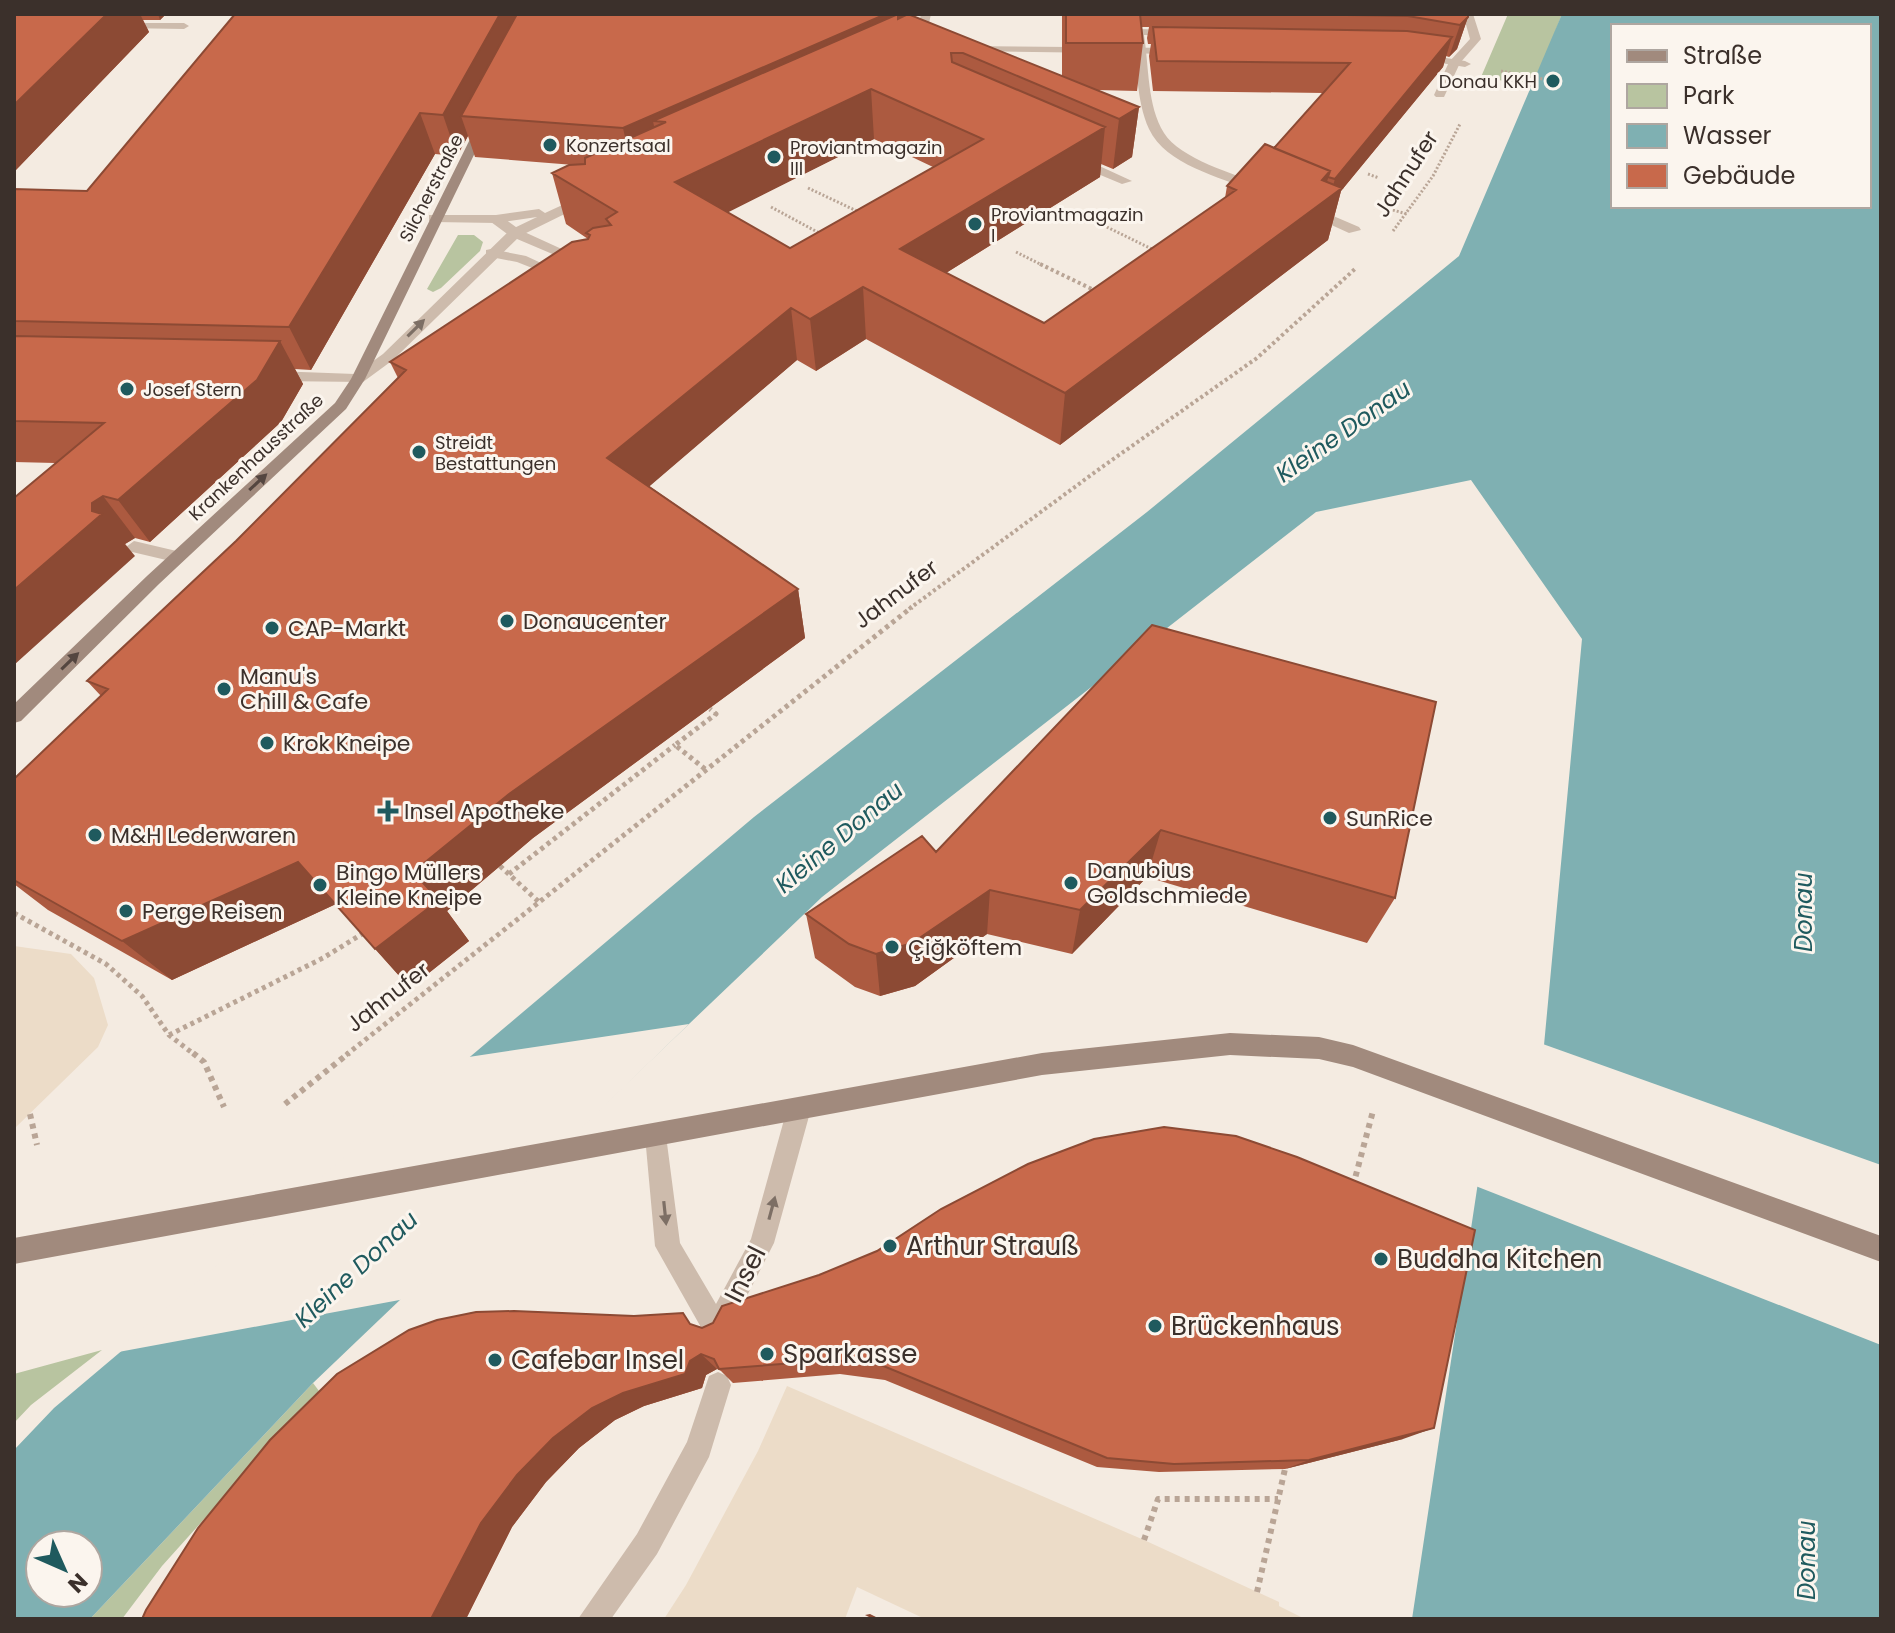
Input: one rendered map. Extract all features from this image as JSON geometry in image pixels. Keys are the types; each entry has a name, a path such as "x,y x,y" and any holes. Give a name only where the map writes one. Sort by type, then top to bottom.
{"street":[{"path":"926,14 916,48 935,47"},
{"path":"1440,95 1476,39 1468,14"},
{"path":"111,25 184,26"},
{"path":"1182,33 1138,32 1149,106 1157,134 1183,155 1268,192"},
{"path":"949,47 1189,51"},
{"path":"1413,56 1460,63"},
{"name":"Silcherstraße","path":"358,379 434,218 488,114"},
{"path":"1059,152 1126,181"},
{"name":"Krankenhausstraße","path":"14,716 341,406 358,379 388,357 491,253 515,233 603,191"},
{"path":"571,205 591,212"},
{"name":"Krankenhausstraße","path":"434,218 496,219 571,205"},
{"path":"1297,205 1354,230"},
{"path":"496,219 515,233 590,265"},
{"path":"491,253 521,259 579,282"},
{"path":"255,375 358,379"},
{"path":"134,547 179,557"},
{"path":"14,1251 1042,1064 1230,1044 1319,1048 1353,1056 1881,1249"},
{"name":"Insel","path":"657,1136 668,1246 716,1329 762,1243 799,1109"},
{"path":"593,1619 647,1544 699,1447 718,1385"}],"path":[{"path":"1495,70 1553,81"},
{"path":"1494,79 1534,86"},
{"name":"Jahnufer","path":"1391,233 1433,176 1462,119"},
{"path":"1368,174 1379,178"},
{"path":"808,188 866,215"},
{"path":"771,207 832,240"},
{"path":"1078,213 1158,252"},
{"path":"1016,252 1099,293"},
{"name":"Jahnufer","path":"285,1104 922,599 1257,358 1361,264"},
{"path":"509,874 716,714 710,709"},
{"path":"675,745 705,769"},
{"path":"500,866 539,902"},
{"path":"14,913 106,964 142,996 169,1035 204,1062 224,1107"},
{"path":"169,1035 323,958 362,934"},
{"path":"30,1114 37,1145"},
{"path":"1351,1194 1370,1125"},
{"path":"1257,1592 1285,1469"},
{"path":"1144,1540 1158,1499 1278,1499"}],"green space":[{"path":"1508,14 1562,14 1534,86 1481,77"},
{"path":"458,235 474,235 483,242 480,251 441,288 433,292 427,289"},
{"path":"102,1350 31,1405 14,1423 14,1374"},
{"path":"313,1383 319,1391 162,1566 122,1619 90,1619 99,1609 104,1609 104,1604"}],"shaded area":[{"path":"14,946 71,954 94,978 108,1025 98,1047 14,1129"},
{"path":"787,1386 1144,1540 1279,1602 1279,1606 1305,1619 925,1619 857,1587 845,1619 664,1619 686,1585 758,1451"}],"water":[{"path":"1562,14 1881,14 1881,1619 1412,1619 1490,1103 1537,1120 1582,639 1471,480 1316,512 822,897 313,1383 104,1604 104,1529 24,1529 24,1609 99,1609 90,1619 14,1619 14,1450 54,1408 754,817 1147,512 1459,256"}],"pier":[{"path":"689,1024 405,1299 113,1353 462,1058"},
{"path":"1540,1043 1881,1165 1881,1345 1473,1185 1487,1101 1534,1115"}],"building":[{"path":"14,14 107,14 14,105"},
{"path":"235,14 500,14 443,115 420,113 289,327 14,321 14,189 87,191"},
{"path":"517,14 886,14 623,128 461,116"},
{"path":"898,14 898,19 908,14 1139,107 1119,119 963,53 951,53 952,62 1105,127 900,249 1044,323 1236,190 1227,186 1265,144 1330,171 1322,180 1342,188 1065,393 863,287 810,319 791,308 607,458 798,589 509,794 413,872 439,900 375,949 298,862 122,941 14,880 15,778 108,689 87,681 236,541 406,370 390,362 572,242 588,239 590,235 586,233 593,228 611,225 606,219 617,212 552,173 569,165 585,164 585,158 666,122 653,121","holes":["871,89 983,139 790,248 675,182"]},
{"path":"1066,14 1140,14 1143,43 1066,43"},
{"path":"1285,14 1468,14 1468,17 1460,25 1408,16"},
{"path":"1153,27 1407,31 1452,37 1335,179 1328,177 1330,171 1274,148 1350,63 1157,61"},
{"path":"14,336 280,341 257,380 118,500 103,496 92,503 92,511 102,514 14,590 14,498 104,423 14,421"},
{"path":"1152,625 1436,702 1395,898 1161,830 1080,910 990,890 912,943 876,954 849,944 806,914 922,836 936,852"},
{"path":"1164,1127 1236,1136 1297,1157 1475,1230 1434,1428 1309,1460 1174,1464 1107,1458 881,1365 833,1360 719,1369 714,1359 701,1354 690,1361 685,1374 623,1393 592,1408 553,1438 517,1475 481,1523 431,1619 142,1619 198,1528 270,1440 337,1374 409,1330 476,1312 514,1311 634,1316 683,1313 690,1324 702,1328 713,1323 722,1306 819,1275 877,1251 941,1209 1028,1164 1094,1139"}],"place":[{"name":"Donau KKH","path":"1553,81"},
{"name":"Konzertsaal","path":"550,145"},
{"name":"Proviantmagazin III","path":"774,157"},
{"name":"Proviantmagazin I","path":"975,224"},
{"name":"Josef Stern","path":"127,389"},
{"name":"Streidt Bestattungen","path":"419,452"},
{"name":"Donaucenter","path":"507,621"},
{"name":"CAP-Markt","path":"272,628"},
{"name":"Manu's Chill & Cafe","path":"224,689"},
{"name":"Krok Kneipe","path":"267,743"},
{"name":"Insel Apotheke","path":"388,811"},
{"name":"SunRice","path":"1330,818"},
{"name":"M&H Lederwaren","path":"95,835"},
{"name":"Danubius Goldschmiede","path":"1071,883"},
{"name":"Bingo Müllers Kleine Kneipe","path":"320,885"},
{"name":"Perge Reisen","path":"126,911"},
{"name":"Çiğköftem","path":"892,947"},
{"name":"Arthur Strauß","path":"890,1246"},
{"name":"Buddha Kitchen","path":"1381,1259"},
{"name":"Brückenhaus","path":"1155,1326"},
{"name":"Sparkasse","path":"767,1354"},
{"name":"Cafebar Insel","path":"495,1360"}],"water label":[{"name":"Kleine Donau","path":"1343,431"},
{"name":"Kleine Donau","path":"839,837"},
{"name":"Donau","path":"1803,912"},
{"name":"Kleine Donau","path":"356,1269"},
{"name":"Donau","path":"1806,1560"}]}
